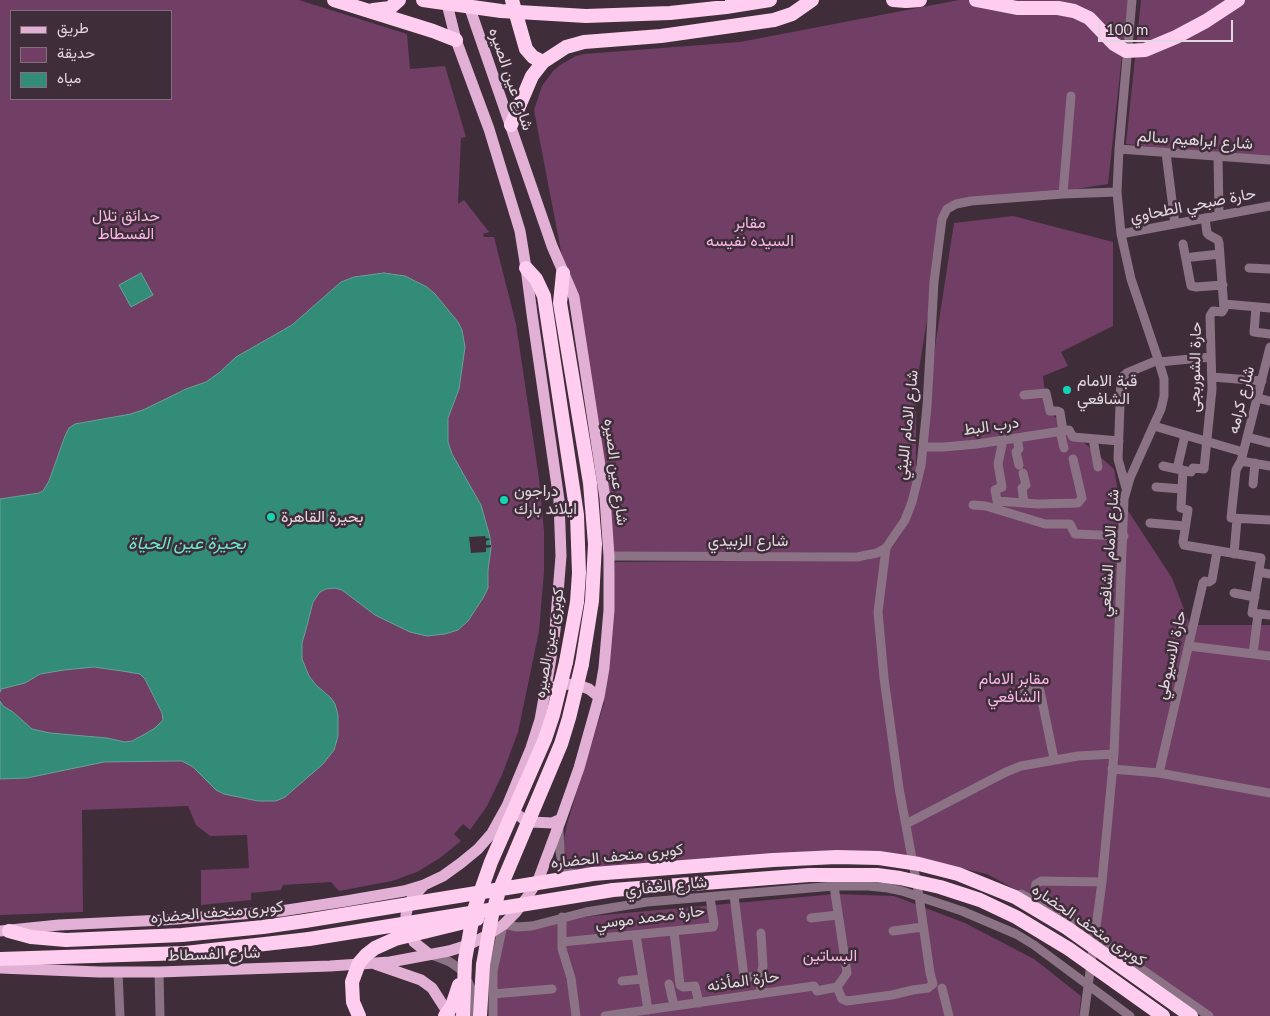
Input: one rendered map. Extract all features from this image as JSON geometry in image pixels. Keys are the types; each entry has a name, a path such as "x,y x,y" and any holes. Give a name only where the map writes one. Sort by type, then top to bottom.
{"highway":[{"path":"334,0 456,40"},
{"path":"367,11 390,8 399,0"},
{"path":"423,0 501,11 586,16 670,13 770,0"},
{"path":"512,0 526,49 533,57 543,62"},
{"path":"510,125 528,84 543,62 566,47 584,42 661,36 774,20 792,14 812,0"},
{"path":"893,0 920,0"},
{"path":"976,0 1017,8 1058,8 1074,11 1089,18 1114,44 1126,51 1145,50 1176,37 1206,21 1238,0"},
{"name":"كوبرى عين الصيره","path":"464,1016 465,960 473,918 491,862 535,763 553,715 573,632 577,602 579,546 573,486 544,296 536,279 526,268"},
{"name":"كوبرى عين الصيره","path":"480,1016 483,965 492,915 505,876 561,744 582,664 592,601 595,544 593,509 560,303 564,272"},
{"name":"كوبرى متحف الحضاره","path":"4,931 30,937 66,940 182,935 305,922 601,873 844,856 879,858 939,869 978,881 1015,897 1067,928 1191,1016"},
{"name":"كوبرى متحف الحضاره","path":"0,959 185,953 231,949 309,939 613,890 833,874 870,874 900,878 960,893 1016,917 1063,945 1163,1016"},
{"path":"359,1016 353,1002 352,982 359,963 375,948 395,939 478,919 510,906"},
{"path":"446,1016 456,996 465,960"}],"main road":[{"path":"4,931 59,925 164,920 282,910 380,896 424,885 443,876 478,849 492,833 507,806 531,748 540,720 545,693 555,630 561,556 559,500 520,231 489,129 456,40 446,0"},
{"name":"شارع عين الصيره","path":"429,954 468,944 503,925 516,912 539,878 579,768 599,697 604,668 608,610 609,556 605,498 574,297 552,246 467,0"},
{"path":"545,693 554,687 566,684 578,685 589,689 599,697"},
{"path":"507,806 522,818 531,822 560,823"},
{"path":"424,885 408,905 406,924 414,942 429,954"},
{"name":"شارع الفسطاط","path":"0,968 159,972 376,964 429,954"},
{"path":"376,964 421,980 432,988 450,1016"}],"street":[{"name":"شارع الامام الشافعي","path":"1084,1016 1102,882 1114,754 1124,499 1130,478 1154,426 1164,396 1164,379 1159,361 1130,279 1121,234 1117,192 1126,51 1132,0"},
{"path":"1063,194 1071,96"},
{"name":"شارع ابراهيم سالم","path":"1119,149 1270,160"},
{"path":"1166,153 1175,224"},
{"path":"1218,156 1219,215"},
{"name":"شارع الامام الليثي","path":"949,1016 941,987 930,973 919,896 892,743 878,612 886,548 905,520 912,502 921,466 934,282 942,219 947,210 956,204 972,201 1117,192"},
{"name":"حارة صبحي الطحاوي","path":"1121,234 1270,206"},
{"path":"1205,218 1209,236 1218,240 1224,304 1270,308"},
{"path":"1183,244 1191,286 1196,288 1223,286"},
{"path":"1192,257 1220,254"},
{"path":"1248,268 1270,269"},
{"name":"حارة الشوربجى","path":"1180,470 1192,472 1194,468 1204,469 1212,377 1210,316 1213,311 1224,310 1224,304"},
{"path":"1256,307 1254,332 1270,334"},
{"name":"شارع كرامه","path":"1237,519 1231,518 1236,470 1242,456 1270,348"},
{"path":"1127,489 1118,459 1121,378 1159,361 1212,357"},
{"path":"1212,377 1262,381"},
{"name":"درب البط","path":"1024,395 1046,393 1050,411 1060,412 1062,431"},
{"path":"1257,398 1270,401"},
{"path":"1154,426 1207,442 1255,463 1270,466"},
{"name":"درب البط","path":"923,447 944,447 1070,430 1073,437 1119,441"},
{"path":"1062,431 1064,448"},
{"path":"1186,435 1180,470 1182,488 1181,508 1188,510 1184,545 1261,558 1252,613 1270,615"},
{"path":"1247,437 1270,443"},
{"path":"1017,438 1019,449 1016,452 1026,485 1022,488 1024,503"},
{"path":"1093,439 1098,468"},
{"path":"998,505 996,490 1002,487 998,464 1003,440"},
{"path":"973,505 1078,503 1082,498 1073,459"},
{"path":"1253,484 1255,463"},
{"path":"1163,466 1180,470"},
{"path":"1156,487 1182,488"},
{"path":"998,505 1045,524 1072,524 1075,534 1124,536"},
{"path":"1234,554 1237,519 1270,520"},
{"path":"1150,523 1185,526"},
{"name":"شارع الزبيدي","path":"609,556 857,557 867,556 886,548"},
{"name":"حارة الاسيوطي","path":"1159,773 1203,583 1212,580 1217,551"},
{"path":"1258,572 1270,574"},
{"path":"1234,593 1255,597"},
{"path":"1252,654 1258,614"},
{"path":"1189,646 1270,656"},
{"path":"1022,681 1025,691 1038,689 1040,691 1054,759"},
{"path":"906,824 1021,766 1054,759 1114,754"},
{"path":"1112,769 1159,773 1270,793"},
{"path":"560,823 560,859 563,869 570,874 815,852 854,852 912,859 969,873 1032,899 1060,914 1209,1016"},
{"path":"1032,899 1036,884 1041,880 1102,882"},
{"path":"834,886 847,974 837,987 842,999 847,1001 941,987"},
{"name":"شارع الغفاري","path":"503,925 517,927 532,926 562,917 624,905 834,886 888,888 919,896 981,918 1016,934 1130,1016"},
{"path":"734,895 744,977 758,978"},
{"name":"حارة محمد موسي","path":"562,946 636,935 713,927 710,897"},
{"path":"811,918 838,915"},
{"path":"562,917 562,946 571,978 576,1016"},
{"path":"493,1016 494,971 503,925"},
{"path":"893,930 923,927"},
{"path":"674,931 680,985 682,987 695,986 698,1002"},
{"path":"761,933 763,966 758,978 762,993"},
{"path":"636,935 648,1010"},
{"path":"429,954 450,962 460,969 471,988 473,1000 471,1016"},
{"path":"118,972 120,1016"},
{"path":"159,972 160,1016"},
{"path":"622,981 642,979"},
{"path":"670,984 674,1006"},
{"name":"حارة المأذنه","path":"605,1016 814,986 818,991 837,987"},
{"path":"493,994 552,989"}],"green space":[{"name":"بحيرة القاهرة","path":"0,0 299,0 407,34 410,69 445,66 466,137 461,138 458,204 464,200 489,232 483,234 484,237 494,237 516,324 539,478 544,531 544,572 539,631 518,732 502,775 487,806 470,830 463,824 454,834 461,841 440,858 417,872 392,881 339,891 331,882 283,885 281,890 251,893 251,900 201,905 201,870 249,868 247,835 210,836 196,825 188,806 82,810 83,912 0,915"},
{"name":"مقابر السيده نفيسه","path":"959,0 1128,0 1108,184 945,209 916,388 916,471 907,509 881,548 867,553 612,552 608,497 534,110 542,86 560,65 576,56 584,54 740,42"},
{"path":"1141,0 1270,0 1270,160 1126,144"},
{"name":"مقابر الامام الشافعي","path":"1013,216 1113,242 1113,326 1061,352 1068,366 1043,376 1047,410 1114,469 1119,497 1172,578 1190,625 1270,625 1270,1016 1201,1016 1123,962 1103,937 987,874 924,860 783,854 640,863 566,870 562,848 567,824 604,703 615,562 867,560 892,548 905,528 924,473 930,379 954,223"},
{"name":"البساتين","path":"835,894 894,896 965,923 1034,959 1081,996 1079,1016 496,1016 495,960 504,924"}],"water":[{"path":"141,273 153,295 131,307 119,285"},
{"name":"بحيرة عين الحياة","path":"384,273 405,276 427,287 458,322 462,330 465,347 459,389 448,418 448,442 452,454 481,505 490,537 491,548 488,588 468,621 458,630 427,636 410,632 375,615 342,590 335,588 320,592 313,602 302,643 302,659 309,676 335,704 338,715 338,736 334,750 323,764 285,797 276,801 258,801 224,794 216,790 193,767 182,761 104,762 27,778 0,779 0,701 3,706 13,712 32,729 125,742 132,741 145,734 163,720 162,713 145,679 140,674 94,667 64,670 40,674 25,683 1,689 0,692 0,499 43,491 49,481 65,436 69,428 75,424 131,414 206,382 236,357 292,325 341,282 354,277"}],"pier":[{"path":"485,536 491,539 486,541 486,545 491,545 491,547 486,548 486,552 471,553 469,537"}],"place":[{"name":"قبة الامام الشافعي","path":"1067,390"},
{"name":"دراجون ايلاند بارك","path":"504,500"},
{"name":"بحيرة القاهرة","path":"271,517"}],"park label":[{"name":"حدائق تلال الفسطاط","path":"126,225"}]}
